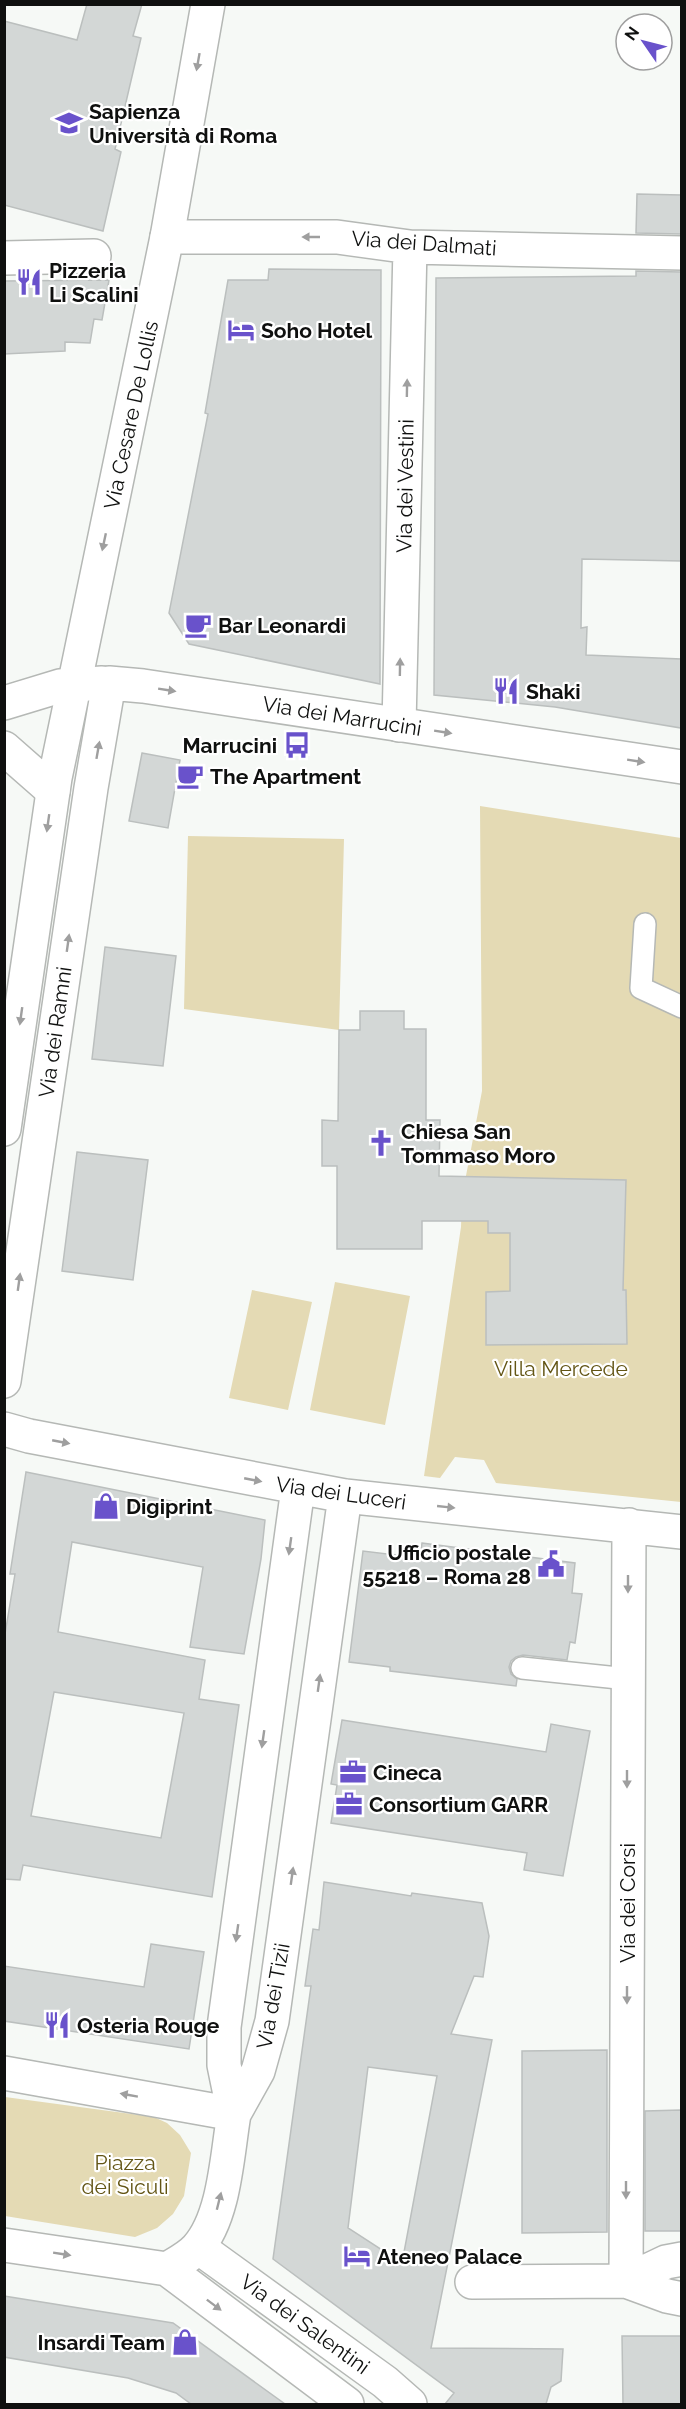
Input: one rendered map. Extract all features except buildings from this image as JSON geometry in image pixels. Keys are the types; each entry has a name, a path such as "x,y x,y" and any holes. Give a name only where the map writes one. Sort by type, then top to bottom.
{"street":[{"name":"Via Cesare De Lollis","path":"74,683 167,237 208,4"},
{"name":"Via dei Dalmati","path":"167,237 337,237 411,247 681,253"},
{"name":"Via dei Vestini","path":"399,725 411,247"},
{"path":"4,258 94,256"},
{"name":"Via dei Marrucini","path":"4,704 74,683 143,686 681,768"},
{"name":"Via dei Ramni","path":"4,1129 53,791 74,683"},
{"name":"Via dei Ramni","path":"4,1381 89,800 109,683"},
{"path":"4,748 53,791"},
{"name":"Via dei Luceri","path":"4,1429 29,1436 345,1496 681,1532"},
{"name":"Via dei Tizii","path":"234,2114 224,2065 224,2027 298,1488"},
{"name":"Via dei Tizii","path":"234,2114 258,2071 272,2021 345,1496"},
{"name":"Via dei Corsi","path":"626,2281 629,1526"},
{"path":"4,2073 234,2114 220,2199 212,2225 198,2247 167,2270 4,2245"},
{"name":"Via dei Salentini","path":"198,2247 385,2382 410,2404"},
{"path":"626,2281 666,2262 681,2259"},
{"name":"Via dei Salentini","path":"167,2270 346,2404"},
{"path":"472,2283 626,2281 681,2299"}],"lane":[{"path":"645,924 641,988 681,1007"},
{"path":"522,1668 628,1679"}],"green space":[{"name":"Villa Mercede","path":"480,806 681,838 681,1502 496,1483 484,1460 455,1457 440,1478 424,1476 461,1227 462,1197 482,1091"},
{"path":"188,836 344,839 339,1030 184,1009"},
{"path":"335,1282 410,1296 385,1425 310,1410"},
{"path":"252,1290 312,1302 288,1410 229,1398"},
{"name":"Piazza dei Siculi","path":"5,2097 154,2117 167,2123 180,2135 191,2153 184,2196 173,2214 157,2228 135,2237 5,2216"}],"place":[{"name":"Sapienza Università di Roma","path":"69,123"},
{"name":"Pizzeria Li Scalini","path":"29,282"},
{"name":"Soho Hotel","path":"241,330"},
{"name":"Bar Leonardi","path":"198,625"},
{"name":"Shaki","path":"506,691"},
{"name":"Marrucini","path":"297,745"},
{"name":"The Apartment","path":"190,776"},
{"name":"Chiesa San Tommaso Moro","path":"381,1143"},
{"name":"Digiprint","path":"106,1506"},
{"name":"Ufficio postale 55218 – Roma 28","path":"551,1564"},
{"name":"Cineca","path":"353,1772"},
{"name":"Consortium GARR","path":"349,1804"},
{"name":"Osteria Rouge","path":"57,2025"},
{"name":"Ateneo Palace","path":"357,2256"},
{"name":"Insardi Team","path":"185,2342"}]}
